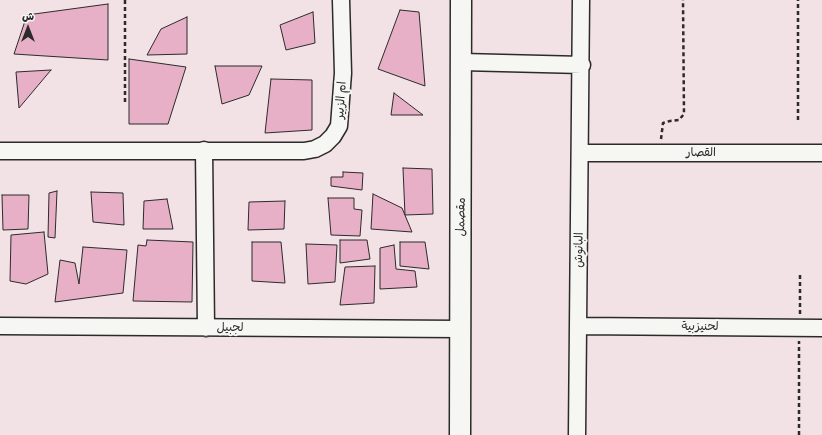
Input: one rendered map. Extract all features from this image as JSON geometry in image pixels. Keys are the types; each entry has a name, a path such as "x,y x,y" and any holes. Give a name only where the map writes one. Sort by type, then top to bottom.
{"street":[{"name":"ام الزبير","path":"0,151 304,151 315,149 326,144 333,136 339,126 341,115 343,73 341,0"},
{"name":"مقصمل","path":"460,435 461,0"},
{"name":"البانوش","path":"577,435 582,65 581,0"},
{"path":"462,62 582,65"},
{"path":"204,150 206,328"},
{"name":"القصار","path":"580,153 822,153"},
{"name":"لجبيل","path":"0,326 460,329"},
{"name":"لحنيزبية","path":"578,326 822,328"}],"path":[{"path":"125,0 125,104"},
{"path":"661,153 661,126 666,121 679,120 684,114 683,0"},
{"path":"798,0 798,120"},
{"path":"799,435 800,275"}],"building":[{"path":"108,4 108,60 14,54 27,15"},
{"path":"400,10 419,12 425,86 378,69"},
{"path":"313,12 315,43 286,50 280,25"},
{"path":"187,17 187,54 147,55 161,29"},
{"path":"129,59 186,67 168,124 129,124"},
{"path":"215,66 262,66 249,95 222,104"},
{"path":"51,70 19,108 16,72"},
{"path":"271,79 312,80 312,130 265,133"},
{"path":"394,93 423,115 391,115"},
{"path":"403,168 432,169 433,214 405,215"},
{"path":"343,172 363,173 362,190 331,186 331,177 343,177"},
{"path":"57,191 55,238 48,237 49,193"},
{"path":"91,192 123,193 124,225 93,222"},
{"path":"373,194 402,208 412,232 371,229"},
{"path":"2,195 29,195 28,229 3,230"},
{"path":"328,198 354,198 354,209 362,210 360,236 331,235"},
{"path":"167,199 173,229 143,229 144,201"},
{"path":"285,201 284,229 248,230 249,202"},
{"path":"44,232 48,274 26,284 10,281 11,235"},
{"path":"147,240 193,242 192,302 133,301 138,245 146,246"},
{"path":"340,240 367,240 370,259 340,263"},
{"path":"252,242 281,242 285,283 252,281"},
{"path":"400,242 425,242 429,269 400,266"},
{"path":"306,244 337,245 335,282 308,284"},
{"path":"394,245 396,269 415,271 417,287 380,289 380,248"},
{"path":"83,247 127,250 123,293 55,302 60,260 75,263 79,284"},
{"path":"375,266 374,303 340,305 345,267"}]}
